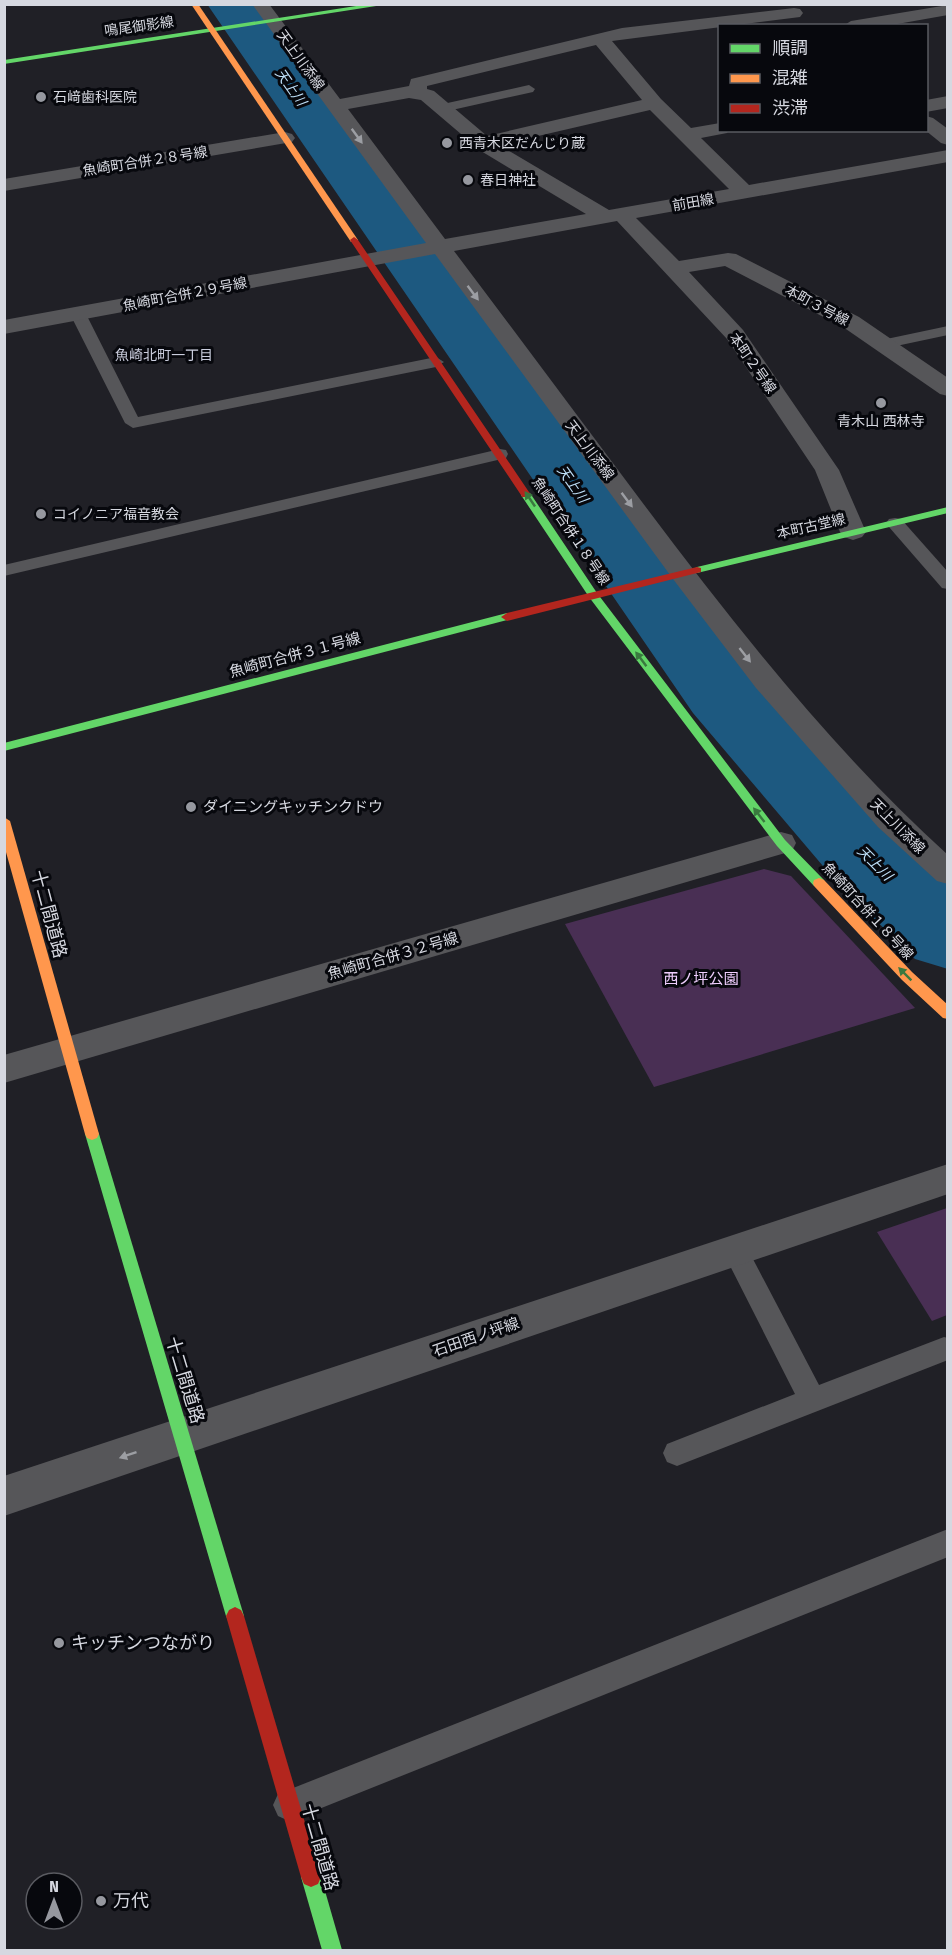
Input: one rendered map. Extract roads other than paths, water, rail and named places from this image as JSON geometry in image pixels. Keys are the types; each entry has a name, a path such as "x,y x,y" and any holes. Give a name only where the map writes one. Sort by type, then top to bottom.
{"street":[{"name":"魚崎町合併１８号線","path":"194,4 217,31 366,260 500,454 781,843 907,976 948,1014"},
{"name":"鳴尾御影線","path":"4,62 217,31 266,17 386,4"},
{"path":"335,106 409,92 418,93 418,83 622,33 789,9 807,24"},
{"path":"863,24 948,10"},
{"name":"天上川添線","path":"266,17 440,248 676,574 774,690 889,819 948,873"},
{"path":"600,38 654,103 745,193"},
{"name":"本町２号線","path":"418,93 428,95 484,143 615,216 674,268 735,335 827,470 853,532"},
{"path":"928,106 948,102"},
{"path":"484,143 654,103"},
{"path":"928,123 948,139"},
{"path":"687,135 718,129"},
{"name":"魚崎町合併２８号線","path":"4,185 285,138"},
{"name":"前田線","path":"440,248 948,156"},
{"name":"魚崎町合併２９号線","path":"4,327 440,248"},
{"name":"本町３号線","path":"674,268 728,259 851,321 948,389"},
{"name":"本町古堂線","path":"600,593 948,510"},
{"name":"魚崎町合併３１号線","path":"4,747 600,593"},
{"name":"十二間道路","path":"4,821 68,1051 183,1436 332,1950"},
{"name":"魚崎町合併３２号線","path":"4,1069 781,843"},
{"name":"石田西ノ坪線","path":"4,1496 948,1179"}],"lane":[{"path":"443,108 529,89"},
{"path":"78,314 133,423 436,362"},
{"path":"882,344 948,330"},
{"path":"4,572 500,454"},
{"path":"895,523 948,585"},
{"path":"735,1250 813,1401"},
{"path":"677,1453 944,1349"},
{"path":"289,1805 948,1543"}],"waterway":[{"name":"天上川","path":"232,4 722,694 866,856 948,934"}],"place":[{"name":"石﨑歯科医院","path":"41,97"},
{"name":"西青木区だんじり蔵","path":"447,143"},
{"name":"春日神社","path":"468,180"},
{"name":"青木山 西林寺","path":"881,403"},
{"name":"コイノニア福音教会","path":"41,514"},
{"name":"ダイニングキッチンクドウ","path":"191,807"},
{"name":"キッチンつながり","path":"59,1643"},
{"name":"万代","path":"101,1901"}],"district":[{"name":"魚崎北町一丁目","path":"164,355"}],"park label":[{"name":"西ノ坪公園","path":"701,979"}]}
